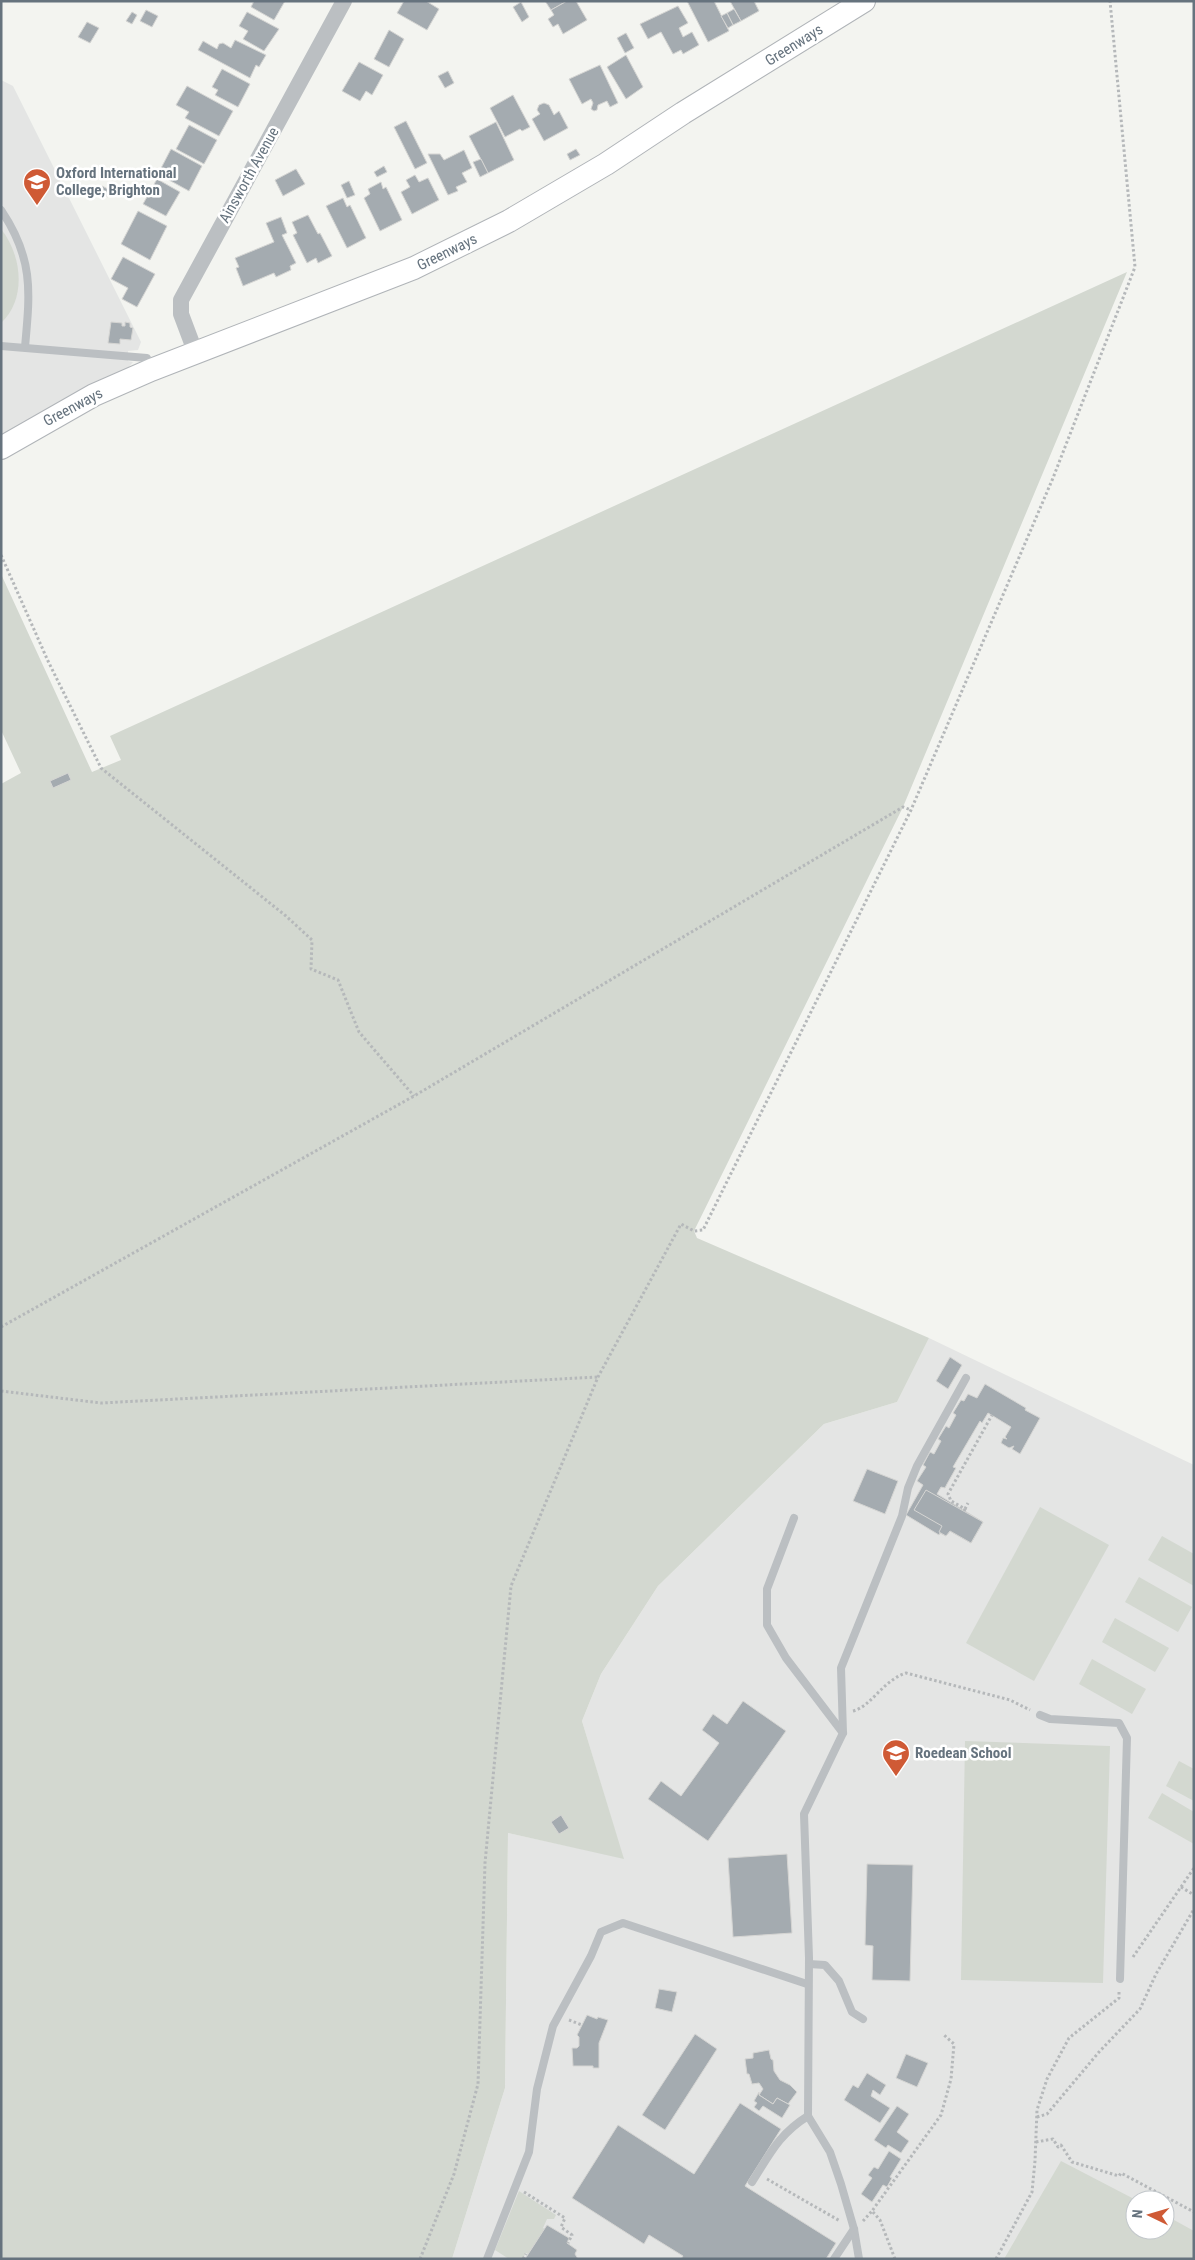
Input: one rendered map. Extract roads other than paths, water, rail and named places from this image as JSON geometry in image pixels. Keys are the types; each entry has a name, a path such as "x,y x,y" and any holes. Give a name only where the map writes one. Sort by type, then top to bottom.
{"street":[{"name":"Ainsworth Avenue","path":"196,354 181,314 181,300 344,1"},
{"name":"Greenways","path":"1,448 94,395 152,370 414,268 509,222 606,164 691,108 864,1"}],"lane":[{"path":"1,210 22,250 27,270 29,296 25,347"},
{"path":"1,346 147,358 152,370"},
{"path":"859,2259 853,2226 830,2152 808,2116 807,1984 809,1964 804,1814 844,1733 841,1668 902,1516 908,1488 917,1466 966,1378"},
{"path":"794,1518 767,1589 767,1625 786,1658 844,1733"},
{"path":"1040,1715 1050,1719 1119,1724 1127,1738 1120,1979"},
{"path":"487,2259 529,2152 537,2089 553,2026 591,1956 601,1932 623,1923 807,1984"},
{"path":"809,1964 825,1965 839,1981 852,2012 863,2019"},
{"path":"752,2182 771,2152 791,2127 808,2116"},
{"path":"834,2259 853,2226"}],"place":[{"name":"Oxford International College, Brighton","path":"37,206"},
{"name":"Roedean School","path":"896,1777"}]}
